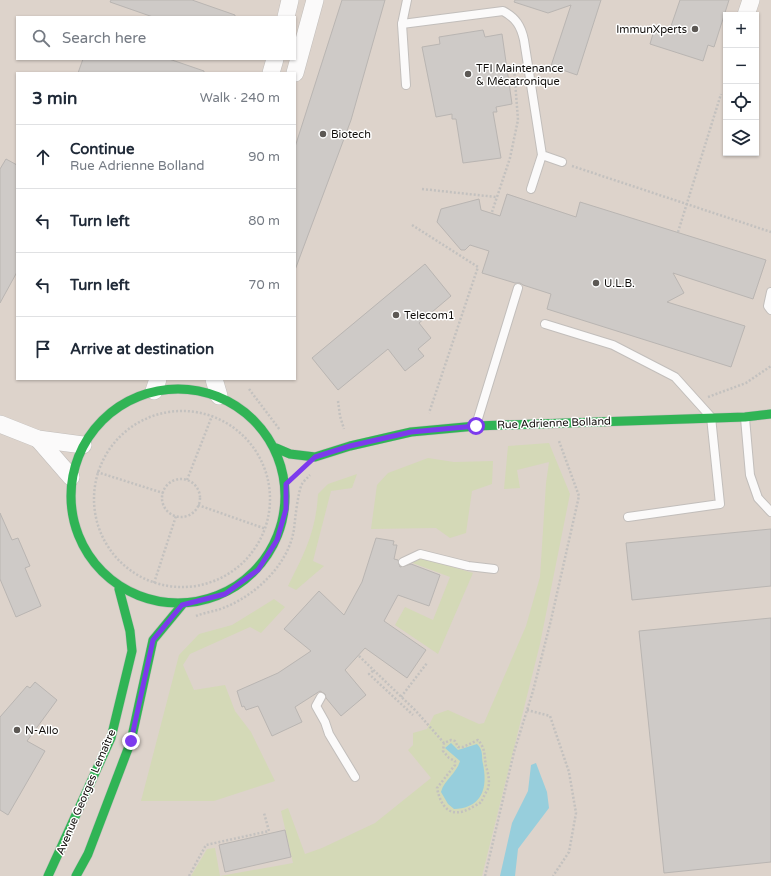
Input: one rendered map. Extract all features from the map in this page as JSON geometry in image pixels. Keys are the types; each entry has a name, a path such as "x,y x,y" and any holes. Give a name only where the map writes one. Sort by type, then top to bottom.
{"street":[{"path":"286,16 290,0"},
{"path":"295,72 315,0"},
{"path":"747,12 751,0"},
{"path":"271,72 275,60"},
{"path":"214,380 219,396"},
{"path":"156,385 188,388 219,396 233,402 255,419 276,448 289,482 286,509 277,540 258,570 225,594 182,605 120,589 111,582 81,544 72,519 71,477 83,445 108,414 156,385"},
{"name":"Rue Adrienne Bolland","path":"276,448 290,454 315,457 350,446 411,432 476,426 745,417 771,414"},
{"path":"0,424 38,439 83,445"},
{"path":"38,439 71,477"},
{"name":"Rue Adrienne Bolland","path":"308,469 315,457"},
{"name":"Avenue Georges Lemaître","path":"48,876 111,738 132,651 130,631 120,589"},
{"name":"Avenue Georges Lemaître","path":"76,876 88,854 131,741 153,640 182,605"}],"lane":[{"path":"406,85 402,24 407,0"},
{"path":"402,24 503,11 512,16 521,28 542,156 531,189"},
{"path":"542,156 562,162"},
{"path":"476,426 518,288"},
{"path":"771,292 768,306 771,310"},
{"path":"545,324 613,345 676,377 695,401 711,417 720,504 628,516"},
{"path":"745,417 750,475 758,498 771,512"},
{"path":"403,562 420,554 468,566 494,569"},
{"path":"321,697 316,706 325,722 328,734 355,777"}],"path":[{"path":"492,212 510,158 518,120 514,67 528,65"},
{"path":"678,232 721,94"},
{"path":"562,162 771,232"},
{"path":"422,189 496,197"},
{"path":"412,225 478,267 428,415"},
{"path":"695,401 724,393 746,383 771,366"},
{"path":"249,389 282,432"},
{"path":"338,401 340,416 346,435"},
{"path":"182,410 212,416 235,428 254,448 267,473 271,501 266,529 251,555 227,576 199,587 168,587 139,578 115,558 99,532 92,502 97,472 110,447 129,427 154,414 182,410"},
{"path":"187,480 212,416"},
{"path":"485,876 514,752 527,710 579,496 553,423"},
{"path":"193,618 238,602 268,579 289,545 293,533 301,485 308,469"},
{"path":"97,472 163,493"},
{"path":"175,480 187,480 197,488 200,500 198,506 190,514 184,517 176,516 167,511 164,506 163,493 175,480"},
{"path":"198,506 266,529"},
{"path":"154,583 176,516"},
{"path":"359,656 372,671 416,711 444,743"},
{"path":"401,697 427,663"},
{"path":"372,671 369,674 413,715"},
{"path":"527,710 550,716 570,779 576,813 569,852 553,876"},
{"path":"451,740 455,741 458,747 463,747 478,740 485,750 488,772 487,790 481,802 461,813 454,814 449,811 439,798 437,788 455,765 455,760 449,758 442,751 444,743 451,740"},
{"path":"189,876 206,845 269,832 264,813"}],"shaded area":[{"path":"0,0 771,0 771,876 0,876"}],"green space":[{"path":"549,443 570,494 540,644 482,876 220,876 293,863 281,811 288,808 305,854 322,848 375,823 431,778 408,750 413,745 413,733 427,729 434,715 448,710 479,724 484,723 526,626 540,577 546,483 549,462 517,470 520,488 504,489 508,446"},
{"path":"428,458 454,462 493,461 492,484 472,491 466,533 450,538 436,528 371,529 377,485 388,473"},
{"path":"357,474 352,488 331,491 313,561 324,566 296,590 288,586 304,553 312,531 317,508 318,494 328,484"},
{"path":"422,558 473,573 438,654 395,625 405,607 433,620 450,577 410,562"},
{"path":"274,599 285,607 261,633 250,627 190,654 183,665 194,690 225,685 235,711 251,732 275,781 214,801 141,801 179,655 199,634 232,625"},
{"path":"215,848 220,876 191,876 207,849"}],"water":[{"path":"451,743 458,750 477,744 481,751 485,781 483,789 477,801 463,808 454,809 448,804 441,792 460,761 445,748"},
{"path":"536,763 547,792 549,808 518,849 515,876 500,876 512,823 528,791 531,765"}],"building":[{"path":"111,0 192,0 235,16 150,16 110,2"},
{"name":"Biotech","path":"342,0 385,0 351,120 296,267 296,144"},
{"path":"515,0 601,0 577,75 551,66 571,5 548,13 514,2"},
{"name":"ImmunXperts","path":"680,0 729,0 725,12 723,12 723,19 714,47 708,45 703,61 650,44 655,27 669,32"},
{"name":"TFI Maintenance & Mécatronique","path":"483,30 485,37 502,34 512,104 496,107 497,112 493,112 501,158 463,163 456,119 452,119 452,114 436,117 422,47 440,44 439,37"},
{"path":"83,60 172,60 204,71 204,72 78,72"},
{"path":"6,159 16,164 16,274 0,303 0,169"},
{"name":"U.L.B.","path":"507,194 576,217 580,202 766,260 753,299 673,273 684,293 667,302 745,326 731,367 547,309 551,294 520,283 515,283 482,273 489,251 470,245 465,250 461,250 437,222 441,209 479,199 481,210 500,216"},
{"name":"Telecom1","path":"425,264 451,296 419,323 431,338 418,349 424,356 405,371 388,349 338,390 312,358"},
{"path":"0,513 12,540 18,538 30,566 25,568 41,606 16,617 0,579"},
{"path":"771,529 771,586 632,600 626,543"},
{"path":"376,538 394,541 393,545 397,545 394,559 398,560 400,567 411,564 440,575 429,606 398,595 384,621 426,650 407,678 365,648 345,670 366,695 341,716 326,698 325,694 320,691 295,707 302,722 272,736 258,706 246,710 244,706 242,707 237,691 278,673 311,651 284,629 319,591 344,615 362,582"},
{"path":"771,618 771,862 664,873 639,631"},
{"path":"35,682 57,700 27,741 45,751 8,815 0,810 0,717 27,686 30,688"},
{"path":"285,830 291,857 225,872 219,845"}],"traffic: fast":[{"path":"167,389 189,389 209,393 229,401 254,420 273,445 281,465 285,485 285,496 285,507 281,527 273,547 254,572 229,591 209,599 189,603 167,603 147,599 127,591 110,579 95,564 83,547 75,527 71,507 71,485 75,465 83,445 95,428 110,413 127,401 147,393 167,389"},
{"path":"276,448 290,454 315,457 350,446 411,432 476,426 745,417 771,414"},
{"path":"48,876 111,738 132,651 130,631 119,589"},
{"path":"76,876 88,854 131,741 153,640 182,605"}],"place":[{"name":"ImmunXperts","path":"695,29"},
{"name":"TFI Maintenance & Mécatronique","path":"468,74"},
{"name":"Biotech","path":"323,134"},
{"name":"U.L.B.","path":"596,283"},
{"name":"Telecom1","path":"396,315"},
{"name":"N-Allo","path":"17,730"}],"route":[{"path":"131,741 153,640 182,605 225,594 258,570 277,540 286,509 286,484 315,457 350,446 411,432 476,426"}]}
